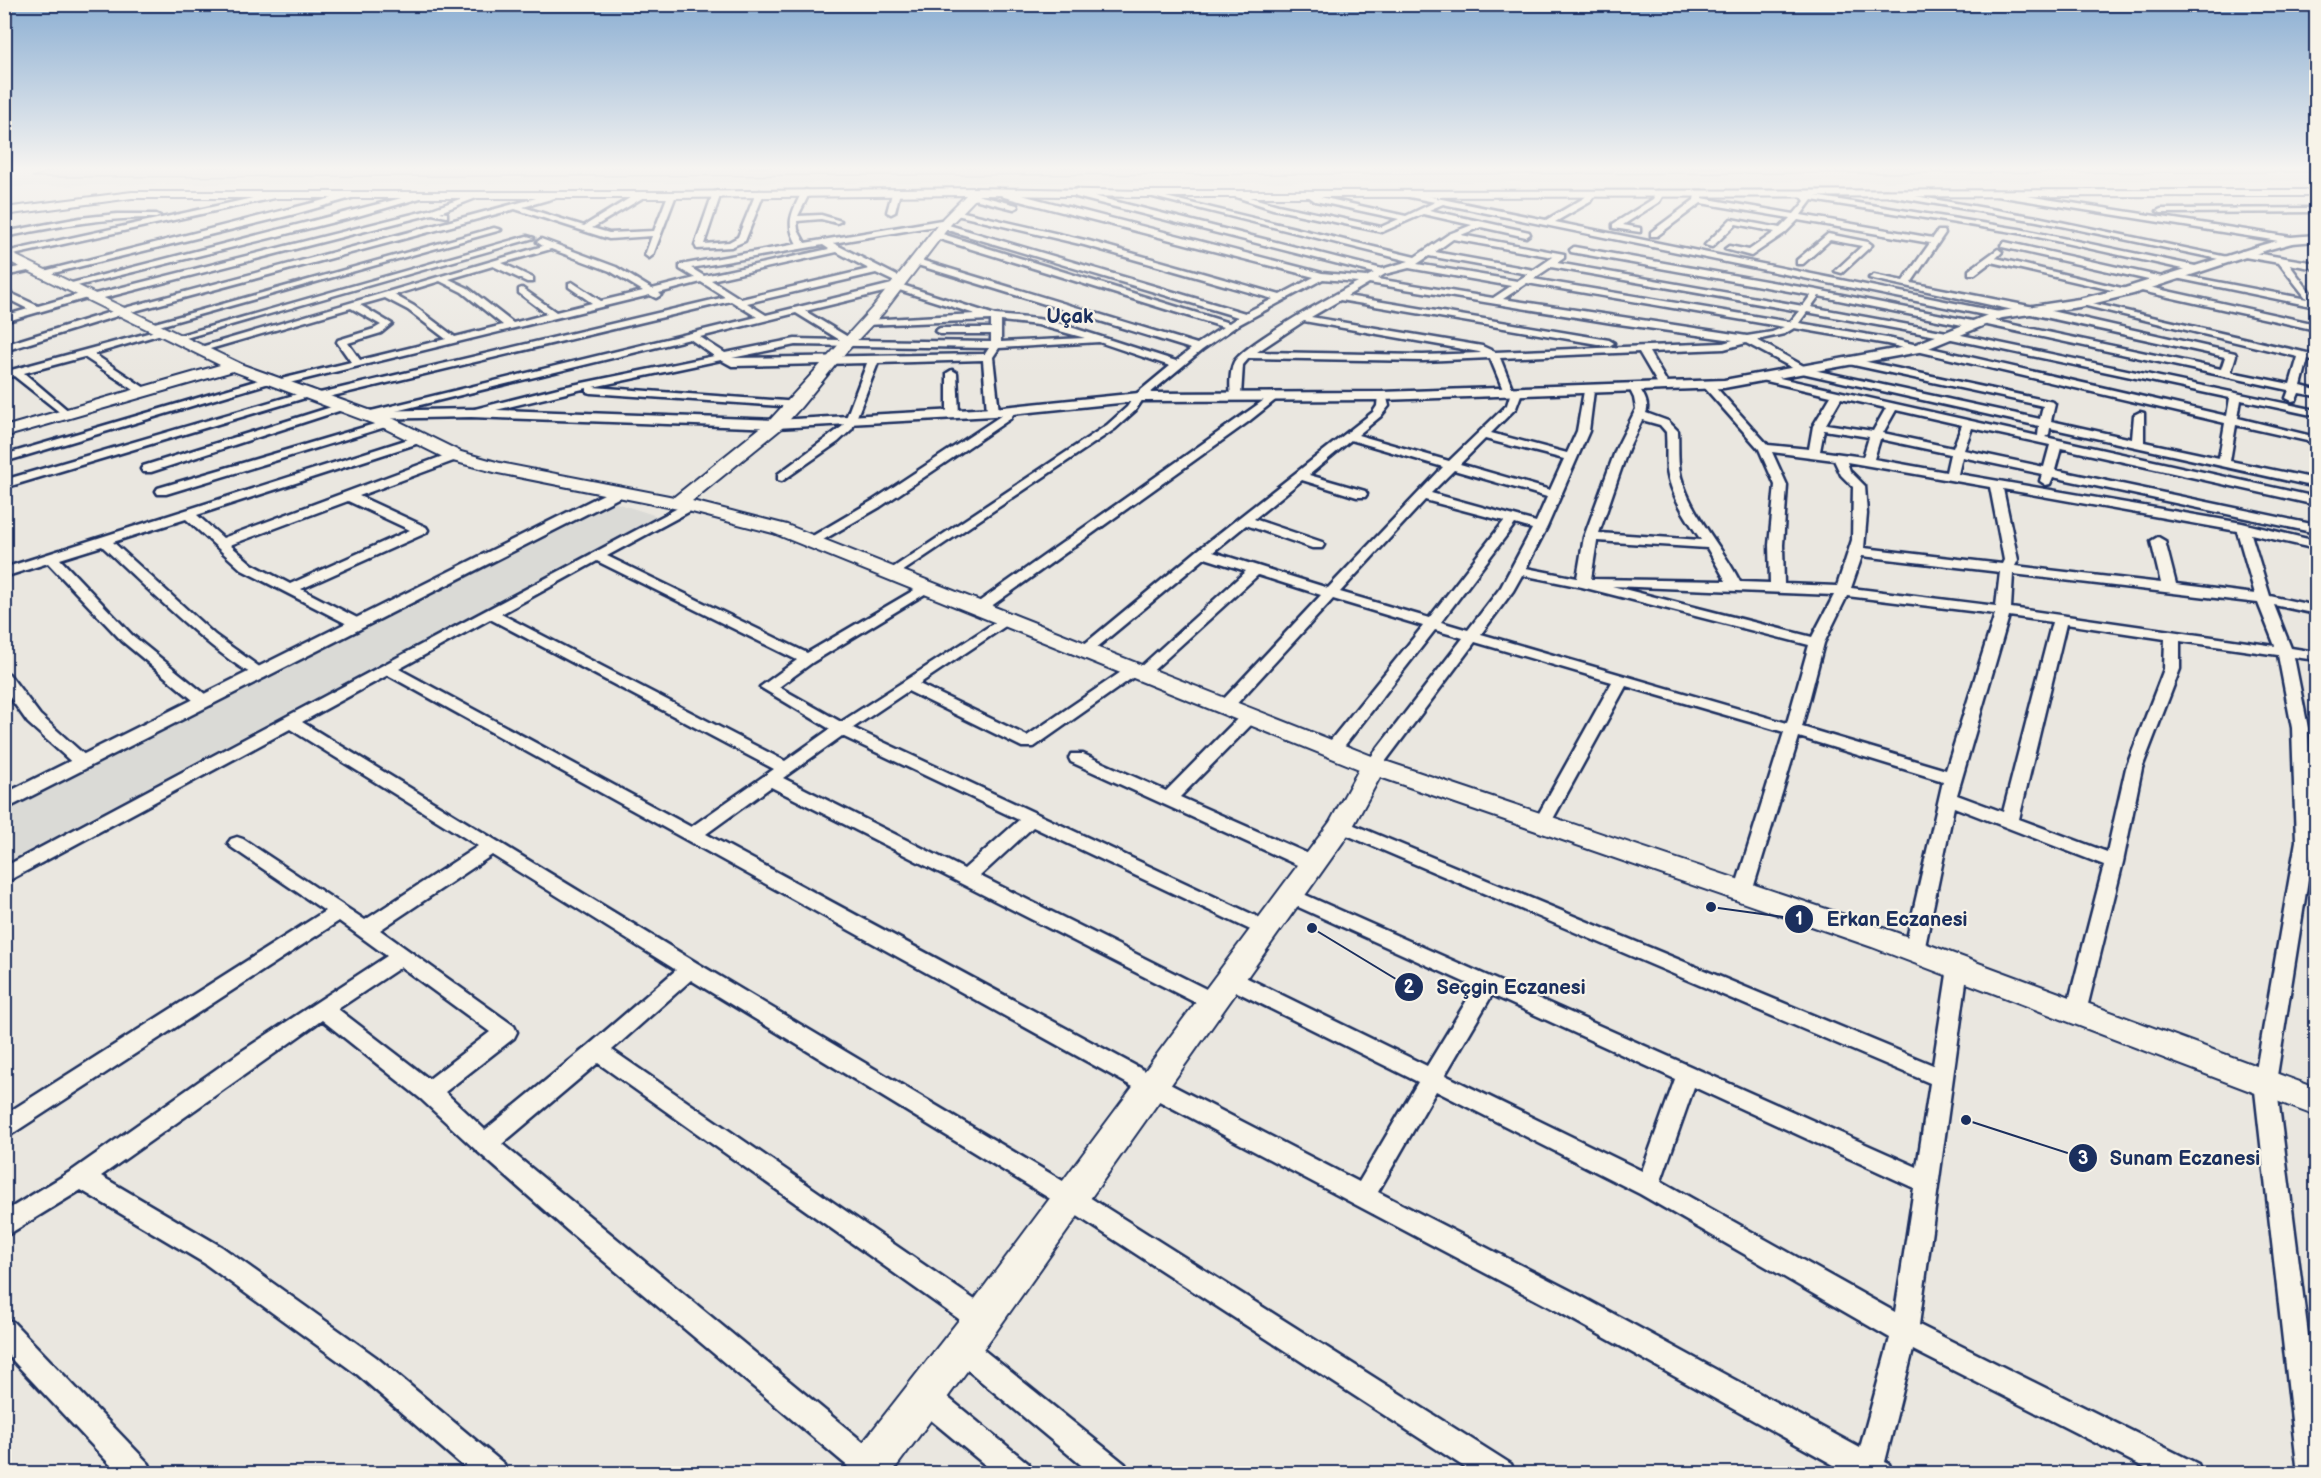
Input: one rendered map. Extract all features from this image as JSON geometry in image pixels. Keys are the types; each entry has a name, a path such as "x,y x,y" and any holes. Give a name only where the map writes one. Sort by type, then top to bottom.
{"main road":[{"path":"683,505 795,405 833,362 935,236"},
{"path":"5,255 234,366 377,419 455,456 498,468 683,505 766,525 1373,766 1914,951 2316,1102"},
{"path":"4,432 234,366"},
{"path":"868,1470 982,1320 1341,826 1373,766"}],"street":[{"path":"5,255 41,236"},
{"path":"5,255 92,236"},
{"path":"35,271 190,236"},
{"path":"65,286 268,236"},
{"path":"4,319 36,309 335,236"},
{"path":"4,348 121,312 408,236"},
{"path":"4,375 163,332 477,236"},
{"path":"522,236 613,269 665,302"},
{"path":"649,255 657,236"},
{"path":"702,236 699,245 708,248 731,244 744,236"},
{"path":"796,236 802,245"},
{"path":"765,318 683,267 865,236"},
{"path":"978,236 1230,326"},
{"path":"984,236 1247,317"},
{"path":"1034,236 1086,243 1281,298"},
{"path":"1165,236 1322,276 1368,280 1706,335 1747,339 1806,371 2316,483"},
{"path":"1240,236 1382,272"},
{"path":"1310,236 1413,262 1521,282 1887,340 1914,349 2316,441"},
{"path":"1236,396 1238,364 1246,355 1302,318 1382,272 1413,262 1452,236 1561,256"},
{"path":"1504,246 1522,236"},
{"path":"1494,301 1561,256 1599,236"},
{"path":"1613,236 1999,315"},
{"path":"1709,244 1718,236"},
{"path":"1698,242 1756,254 1776,236"},
{"path":"1907,236 1935,241"},
{"path":"1905,284 1939,236"},
{"path":"1972,272 1990,259 2014,236"},
{"path":"2042,236 2197,269"},
{"path":"2120,236 2228,258"},
{"path":"2266,236 2291,240"},
{"path":"1800,263 1828,237 1868,245 1834,270 1850,273"},
{"path":"163,332 530,238"},
{"path":"377,419 471,414 776,424 993,412 1139,397 1382,396 1590,391 1707,385 1766,378 1914,349 1999,315 2079,303 2134,289 2291,240 2316,238"},
{"path":"824,242 898,283 996,318"},
{"path":"731,244 746,255"},
{"path":"2005,245 2168,278 2315,304"},
{"path":"199,350 551,246"},
{"path":"4,484 316,395 665,302 704,279 835,250"},
{"path":"1574,250 1977,323 2316,393"},
{"path":"1428,253 1535,273"},
{"path":"2242,254 2316,266"},
{"path":"1990,259 2316,327"},
{"path":"914,261 1198,348"},
{"path":"2283,262 2315,304"},
{"path":"495,263 530,280"},
{"path":"1549,264 1947,335 2316,413"},
{"path":"715,286 789,270"},
{"path":"4,459 276,381 599,304 736,300 876,270"},
{"path":"1861,275 2027,309 2231,355 2225,374"},
{"path":"893,574 1111,426 1131,409 1139,397 1198,348 1230,326 1322,276"},
{"path":"441,279 465,290 511,326"},
{"path":"471,414 572,389 646,360 691,335 898,283"},
{"path":"572,285 599,304"},
{"path":"522,291 554,315"},
{"path":"4,293 36,309"},
{"path":"1246,355 1423,358 1724,345 1777,334 1794,325 1817,294"},
{"path":"387,295 411,308 452,339"},
{"path":"1339,297 1638,349 1664,387"},
{"path":"2079,303 2316,358"},
{"path":"353,305 387,324 378,330 342,342 356,362"},
{"path":"797,310 855,335 996,345 1096,340"},
{"path":"993,412 988,357 996,345 996,318"},
{"path":"162,491 377,419 646,360 722,358 801,342 996,318 1019,319 1056,326 1177,364"},
{"path":"1224,707 1422,495 1512,406 1513,392 1494,356 1482,349 1302,318"},
{"path":"736,325 767,348"},
{"path":"855,335 916,331"},
{"path":"927,331 996,331"},
{"path":"691,335 732,363 988,357"},
{"path":"23,342 57,362"},
{"path":"87,354 144,392"},
{"path":"2289,407 2304,370 2304,355"},
{"path":"782,477 842,433 851,419 873,361"},
{"path":"1849,361 2049,404 2047,423 2040,440"},
{"path":"16,372 67,415"},
{"path":"952,373 953,414"},
{"path":"1766,378 2316,501"},
{"path":"1707,385 1764,448 1780,485 1776,545 1778,586"},
{"path":"1583,583 1591,537 1622,449 1640,415 1642,405 1634,388"},
{"path":"572,389 795,405"},
{"path":"1373,766 1508,588 1540,527 1569,457 1583,430 1590,391"},
{"path":"1814,452 1819,426 1837,395"},
{"path":"2224,463 2236,395"},
{"path":"978,609 1244,420 1274,396"},
{"path":"1084,651 1381,410 1382,396"},
{"path":"147,469 344,406"},
{"path":"1867,462 1876,435 1892,407"},
{"path":"811,541 876,504 1006,417 1010,410"},
{"path":"1640,415 1657,420 1672,431 1674,475 1679,490 1735,585"},
{"path":"2138,444 2140,415"},
{"path":"1951,477 1957,452 1968,424"},
{"path":"1819,426 1876,435 2316,529"},
{"path":"92,434 113,452"},
{"path":"1483,435 1569,457"},
{"path":"1349,436 1554,495"},
{"path":"4,573 418,440"},
{"path":"2043,491 2056,443"},
{"path":"1764,448 1814,452 2043,491 2242,527 2316,545"},
{"path":"220,544 455,456"},
{"path":"1743,891 1794,728 1817,642 1843,591 1856,551 1862,518 1859,486 1845,472 1838,456"},
{"path":"1300,476 1362,494"},
{"path":"1914,951 1950,798 1952,778 2003,610 2007,569 2011,560 1995,484"},
{"path":"4,803 618,492"},
{"path":"1422,495 1540,527"},
{"path":"290,589 421,530 348,496"},
{"path":"4,876 491,614 597,556 683,505"},
{"path":"188,514 247,567 358,624"},
{"path":"1332,750 1512,519"},
{"path":"1244,520 1317,545"},
{"path":"2242,527 2264,598 2285,651 2300,728 2311,843 2265,1082 2312,1473"},
{"path":"1591,537 1709,544"},
{"path":"104,541 210,638 260,674"},
{"path":"2158,541 2169,586"},
{"path":"1856,551 2264,598 2316,610"},
{"path":"1203,553 1432,624 1794,728 1952,778"},
{"path":"597,556 808,659"},
{"path":"51,558 127,638 206,702"},
{"path":"908,685 1028,743 1137,672 1256,570"},
{"path":"1517,570 1583,583 1817,642"},
{"path":"1583,583 1778,586 1843,591 2003,610 2316,656"},
{"path":"926,589 808,659 768,687 841,729 1030,820 1266,929"},
{"path":"491,614 786,768"},
{"path":"692,835 841,729 1005,620"},
{"path":"2010,820 2060,620"},
{"path":"2076,1012 2114,862 2134,768 2172,669 2173,636"},
{"path":"388,669 1152,1086 1568,1303 1874,1471 1905,1332 1958,968"},
{"path":"4,677 34,719 84,763"},
{"path":"1542,824 1622,678"},
{"path":"1168,799 1249,717"},
{"path":"291,723 690,969 1070,1198 1501,1473"},
{"path":"2300,728 2316,733"},
{"path":"1077,758 1313,864"},
{"path":"770,779 966,878 1221,990 1432,1079 1648,1186 1905,1332 2188,1473"},
{"path":"1950,798 2114,862"},
{"path":"966,878 1030,820"},
{"path":"1341,826 1942,1078"},
{"path":"237,843 339,911 506,1032 429,1092"},
{"path":"365,930 492,846"},
{"path":"1290,895 1926,1182"},
{"path":"4,1127 339,911"},
{"path":"4,1226 81,1177 250,1057 402,956"},
{"path":"485,1144 597,1051 690,969"},
{"path":"1363,1196 1488,983"},
{"path":"323,1009 429,1092 485,1144 868,1470"},
{"path":"597,1051 982,1320"},
{"path":"1648,1186 1688,1073"},
{"path":"81,1177 213,1255 367,1366 495,1473"},
{"path":"4,1331 103,1438 139,1473"},
{"path":"961,1348 1115,1473"},
{"path":"924,1396 1018,1473"}],"shaded area":[{"path":"607,500 657,516 5,863 5,811"}],"place":[{"name":"Erkan Eczanesi","path":"1711,907"},
{"name":"Seçgin Eczanesi","path":"1312,928"},
{"name":"Sunam Eczanesi","path":"1966,1120"}],"district":[{"name":"Uçak","path":"1070,316"}]}
